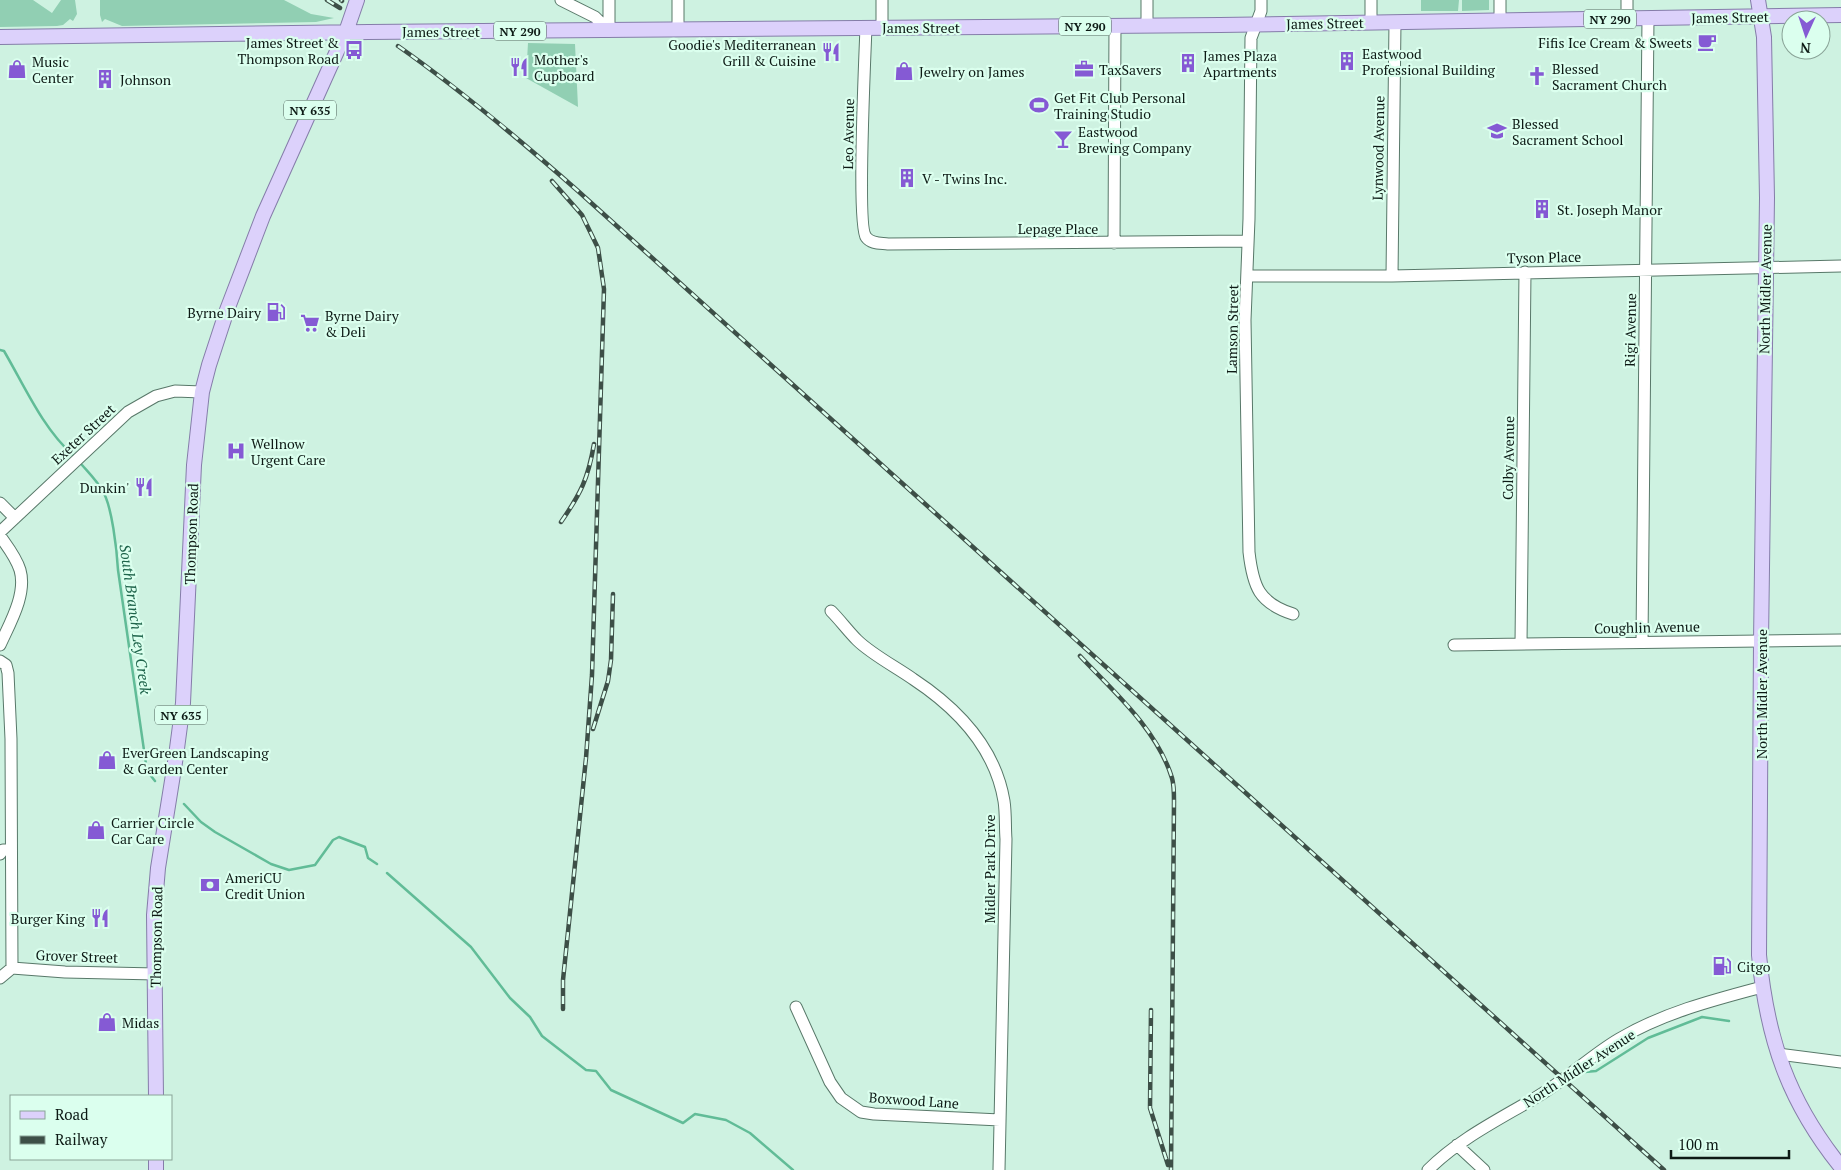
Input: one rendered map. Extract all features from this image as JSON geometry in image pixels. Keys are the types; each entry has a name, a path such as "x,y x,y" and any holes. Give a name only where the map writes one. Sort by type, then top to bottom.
{"main road":[{"name":"Thompson Road","path":"156,1095 154,915 158,868 183,703 194,465 202,392 227,310 263,216 346,32 357,0"},
{"name":"North Midler Avenue","path":"1758,0 1762,16 1765,46 1767,198 1759,955 1762,987"},
{"name":"James Street","path":"0,37 346,32 1147,26 1841,15"},
{"path":"1762,987 1768,1022 1778,1054 1796,1099 1809,1124 1841,1167"}],"street":[{"path":"561,0 595,17 609,30"},
{"path":"609,0 609,30"},
{"path":"678,0 678,29"},
{"path":"882,0 882,27"},
{"path":"1147,26 1148,0"},
{"name":"Lamson Street","path":"1261,0 1261,11 1251,38 1245,320 1249,543 1251,570 1264,599 1276,609 1293,614"},
{"path":"1371,22 1372,0"},
{"path":"1500,0 1500,20"},
{"path":"1627,0 1627,18"},
{"name":"Rigi Avenue","path":"1642,642 1648,18"},
{"name":"Lynwood Avenue","path":"1392,276 1395,22"},
{"path":"1114,243 1115,26"},
{"name":"Leo Avenue","path":"866,28 862,193 863,232 868,239"},
{"name":"Lepage Place","path":"868,239 888,244 1248,241"},
{"name":"Tyson Place","path":"1247,276 1392,276 1841,266"},
{"name":"Colby Avenue","path":"1521,644 1525,272"},
{"name":"Exeter Street","path":"0,534 128,412 156,396 175,391 202,392"},
{"path":"0,503 15,518"},
{"path":"0,534 19,567 22,583 15,611 0,645"},
{"name":"Midler Park Drive","path":"831,611 858,641 919,682 959,714 980,741 996,773 1001,789 1004,802 1006,839 999,1170"},
{"name":"Coughlin Avenue","path":"1454,645 1841,640"},
{"path":"0,661 6,665 8,673 4,850 12,968 0,978"},
{"name":"Grover Street","path":"12,968 65,972 156,974"},
{"name":"North Midler Avenue","path":"1428,1170 1470,1136 1537,1097 1619,1039 1652,1022 1719,998 1762,987"},
{"name":"Boxwood Lane","path":"796,1007 830,1082 841,1098 861,1112 1000,1120"},
{"path":"1778,1054 1841,1062"},
{"path":"1457,1145 1484,1170"}],"green space":[{"path":"0,0 33,0 52,13 61,0 75,0 77,14 73,21 70,19 63,25 0,27"},
{"path":"100,0 284,0 311,14 334,18 316,22 122,26 105,19 102,22"},
{"path":"1421,0 1459,0 1458,11 1421,11"},
{"path":"1462,0 1489,0 1489,10 1462,11"},
{"path":"528,43 575,44 578,107 526,78"}],"waterway":[{"name":"South Branch Ley Creek","path":"0,350 4,351 52,433 73,455"},
{"name":"South Branch Ley Creek","path":"82,465 102,490 109,506 147,771 155,781"},
{"name":"South Branch Ley Creek","path":"184,804 201,822 215,832 271,864 289,870 315,865 333,840 339,837 365,847 368,858 377,864"},
{"name":"South Branch Ley Creek","path":"387,873 471,947 510,998 530,1017 542,1036 586,1070 596,1071 611,1090 683,1123 695,1114 726,1120 750,1133 793,1170"},
{"path":"1585,1072 1596,1071 1648,1038 1702,1017 1729,1021"}],"railway":[{"path":"327,0 340,8"},
{"path":"398,46 490,116 578,191 1664,1170"},
{"path":"552,181 582,215 598,248 604,289 592,675 586,758 563,980 563,1009"},
{"path":"561,522 583,485 594,444"},
{"path":"593,729 608,681 611,660 613,594"},
{"path":"1080,656 1145,727 1165,760 1173,781 1171,1170"},
{"path":"1151,1010 1150,1108 1168,1165"}],"place":[{"name":"Fifis Ice Cream & Sweets","path":"1707,42"},
{"name":"James Street & Thompson Road","path":"354,50"},
{"name":"Goodie's Mediterranean Grill & Cuisine","path":"831,52"},
{"name":"Eastwood Professional Building","path":"1347,61"},
{"name":"James Plaza Apartments","path":"1188,63"},
{"name":"Mother's Cupboard","path":"519,67"},
{"name":"Music Center","path":"17,69"},
{"name":"TaxSavers","path":"1084,69"},
{"name":"Jewelry on James","path":"904,71"},
{"name":"Blessed Sacrament Church","path":"1537,76"},
{"name":"Johnson","path":"105,79"},
{"name":"Get Fit Club Personal Training Studio","path":"1039,105"},
{"name":"Blessed Sacrament School","path":"1497,131"},
{"name":"Eastwood Brewing Company","path":"1063,139"},
{"name":"V - Twins Inc.","path":"907,178"},
{"name":"St. Joseph Manor","path":"1542,209"},
{"name":"Byrne Dairy","path":"276,312"},
{"name":"Byrne Dairy & Deli","path":"310,323"},
{"name":"Wellnow Urgent Care","path":"236,451"},
{"name":"Dunkin'","path":"144,487"},
{"name":"EverGreen Landscaping & Garden Center","path":"107,760"},
{"name":"Carrier Circle Car Care","path":"96,830"},
{"name":"AmeriCU Credit Union","path":"210,885"},
{"name":"Burger King","path":"100,918"},
{"name":"Citgo","path":"1722,966"},
{"name":"Midas","path":"107,1022"}]}
